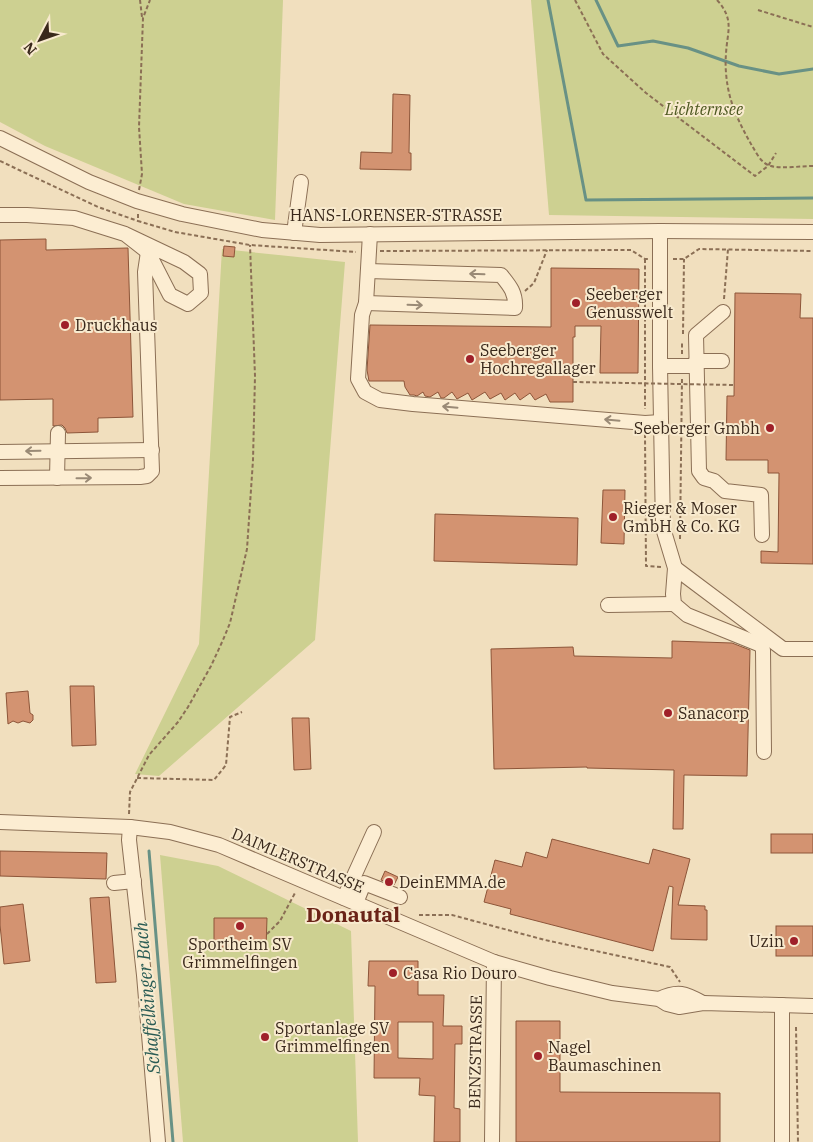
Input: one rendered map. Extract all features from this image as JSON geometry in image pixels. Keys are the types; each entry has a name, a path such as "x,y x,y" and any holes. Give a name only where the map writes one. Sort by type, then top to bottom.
{"street":[{"name":"HANS-LORENSER-STRASSE","path":"0,138 89,182 137,201 220,223 294,233 813,232"},
{"path":"294,233 301,182"},
{"path":"0,215 74,218 125,234 184,262 200,274 201,293 188,304 170,295 148,252 125,234"},
{"path":"660,231 660,366 664,528 675,568 674,604"},
{"path":"370,234 366,303 362,315 358,379 365,392 380,400 636,422 661,422"},
{"path":"0,478 147,476 152,471 146,272 148,252"},
{"path":"366,303 515,308 515,298 512,289 501,275 368,271"},
{"path":"723,312 696,335 699,471 704,478 714,481 725,491 761,495 762,535"},
{"path":"660,366 722,361"},
{"path":"58,433 58,478"},
{"path":"0,452 152,450"},
{"path":"675,568 783,648 813,649"},
{"path":"608,605 674,604 687,615 761,645 763,650 764,679 764,752"},
{"path":"129,821 129,840 144,975 158,1142"},
{"name":"DAIMLERSTRASSE","path":"0,822 129,821 219,845 494,962 612,993 660,999 667,1004 679,1007 703,1003 813,1006"},
{"path":"350,901 374,832"},
{"path":"114,883 134,881"},
{"path":"350,901 364,883 400,897"},
{"name":"BENZSTRASSE","path":"492,1142 494,962"},
{"path":"782,1005 782,1142"}],"path":[{"path":"138,221 137,201 142,174 139,127 142,18 140,0"},
{"path":"142,18 150,0"},
{"path":"575,0 602,54 646,94 755,176 768,166 776,153"},
{"path":"717,0 726,15 729,28 725,69 734,110 755,151 768,166 813,166"},
{"path":"758,10 813,27"},
{"path":"0,161 98,208 175,232 250,245 352,252 630,250 645,259 684,258 699,250 813,250"},
{"path":"129,821 130,792 137,778 149,755 183,715 211,666 230,623 248,549 255,376 250,245"},
{"path":"723,312 728,249"},
{"path":"515,298 534,283 547,250"},
{"path":"572,382 734,384"},
{"path":"137,778 214,780 226,765 230,717 242,712"},
{"path":"266,934 280,921 295,893"},
{"path":"796,1026 798,1142"}],"green space":[{"path":"0,0 283,0 275,220 184,204 45,146 0,122"},
{"name":"Lichternsee","path":"531,0 813,0 813,219 549,215"},
{"path":"222,249 345,262 315,640 159,776 135,774 199,644"},
{"name":"Sportanlage SV Grimmelfingen","path":"160,855 218,866 351,931 358,1142 183,1142"}],"building":[{"path":"393,94 410,95 409,153 411,153 411,170 360,169 361,152 392,153"},
{"name":"Druckhaus","path":"46,239 46,250 128,248 133,417 98,418 98,432 67,433 62,425 53,426 53,399 0,400 0,240"},
{"path":"224,246 235,247 234,257 223,256"},
{"name":"Seeberger Hochregallager","path":"551,268 639,269 638,373 600,373 601,326 575,326 575,337 573,337 573,402 550,402 546,394 535,400 530,393 520,400 515,393 505,400 501,393 490,399 485,392 472,400 468,393 457,399 452,392 444,398 441,398 438,392 430,397 425,396 423,392 417,396 410,395 404,381 369,381 367,370 370,325 551,327"},
{"name":"Seeberger Gmbh","path":"735,293 801,294 800,318 813,318 813,564 761,563 761,551 778,552 779,473 768,473 768,460 726,460 727,396 734,396"},
{"name":"Rieger & Moser GmbH & Co. KG","path":"603,490 625,490 624,544 601,543"},
{"path":"435,514 578,518 577,565 434,561"},
{"name":"Sanacorp","path":"672,641 732,643 750,650 747,776 684,775 683,829 673,829 674,770 587,767 494,769 491,649 573,647 574,656 672,658"},
{"path":"70,686 94,686 96,745 72,746"},
{"path":"28,691 30,713 33,715 33,720 30,723 13,721 8,724 6,693"},
{"path":"292,718 309,718 311,769 294,770"},
{"path":"771,834 813,834 813,853 771,853"},
{"path":"552,839 649,864 653,849 690,859 678,905 705,906 705,910 707,910 707,940 671,939 673,887 669,886 653,951 510,914 511,909 484,902 495,860 522,867 526,852 547,858"},
{"path":"0,851 107,853 106,879 0,876"},
{"path":"385,871 398,877 394,885 381,880"},
{"path":"109,897 116,982 96,983 90,898"},
{"path":"23,904 30,961 4,964 0,907"},
{"name":"Sportheim SV Grimmelfingen","path":"214,918 267,918 266,948 221,947 221,943 214,943"},
{"name":"Uzin","path":"776,926 813,926 813,956 776,956"},
{"path":"369,961 418,961 418,995 444,995 443,1026 462,1026 462,1044 455,1044 454,1108 460,1109 460,1142 434,1142 435,1096 419,1095 420,1078 374,1078 375,986 368,986","holes":["398,1022 433,1022 433,1059 398,1058"]},
{"name":"Nagel Baumaschinen","path":"516,1021 560,1021 560,1092 720,1093 720,1142 516,1142"}],"waterway":[{"path":"548,0 586,200 813,198"},
{"path":"596,0 618,46 653,41 688,48 739,66 779,74 813,69"},
{"name":"Schaffelkinger Bach","path":"149,851 173,1142"}],"place":[{"name":"Seeberger Genusswelt","path":"576,303"},
{"name":"Druckhaus","path":"65,325"},
{"name":"Seeberger Hochregallager","path":"470,359"},
{"name":"Seeberger Gmbh","path":"770,428"},
{"name":"Rieger & Moser GmbH & Co. KG","path":"613,517"},
{"name":"Sanacorp","path":"668,713"},
{"name":"DeinEMMA.de","path":"389,882"},
{"name":"Sportheim SV Grimmelfingen","path":"240,926"},
{"name":"Uzin","path":"794,941"},
{"name":"Casa Rio Douro","path":"393,973"},
{"name":"Sportanlage SV Grimmelfingen","path":"265,1037"},
{"name":"Nagel Baumaschinen","path":"538,1056"}],"district":[{"name":"Donautal","path":"353,914"}]}
